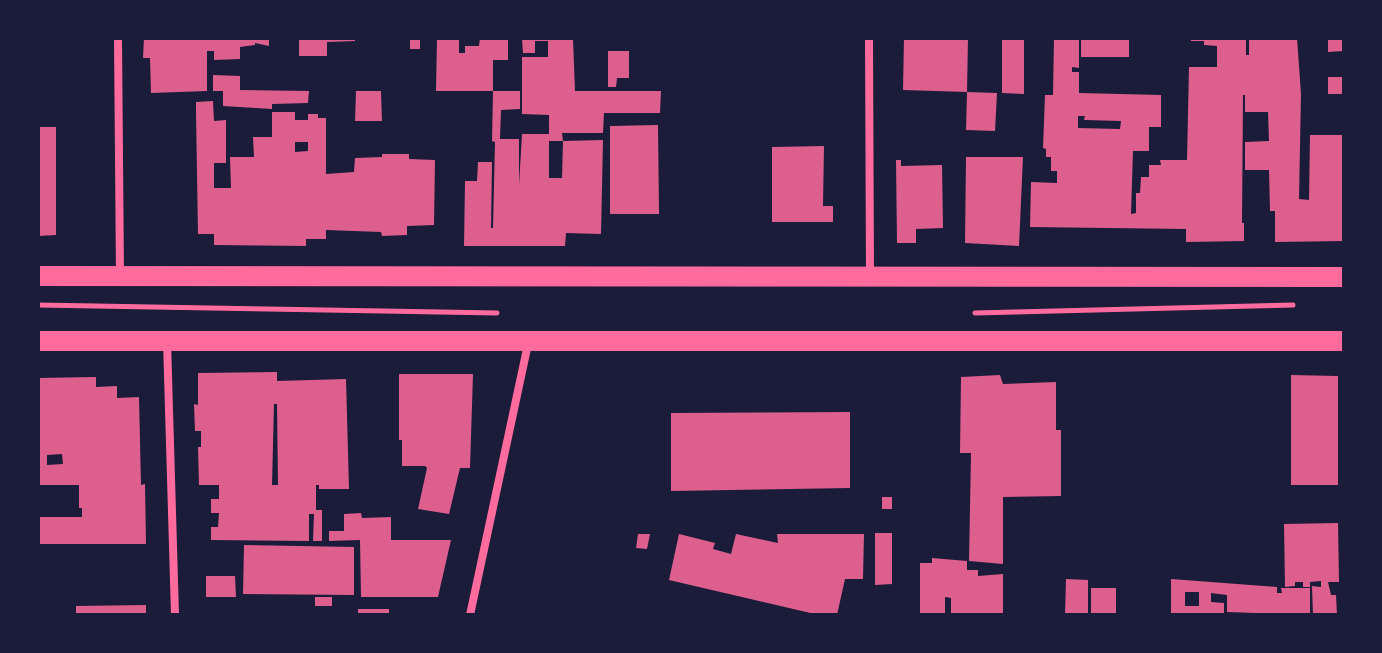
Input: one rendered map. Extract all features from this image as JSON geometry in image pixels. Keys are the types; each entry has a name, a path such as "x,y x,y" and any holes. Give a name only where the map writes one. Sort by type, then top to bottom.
{"main road":[{"path":"38,276 1344,277"},
{"path":"38,341 1344,341"}],"street":[{"path":"118,38 120,277"},
{"path":"869,38 870,277"},
{"path":"470,615 529,339"},
{"path":"167,340 175,615"}],"path":[{"path":"38,305 499,313"},
{"path":"973,313 1300,305"}],"building":[{"path":"144,38 269,38 269,46 255,43 240,47 240,59 214,60 214,51 207,51 207,91 151,93 150,58 143,58"},
{"path":"299,38 355,38 355,41 327,42 327,56 299,56"},
{"path":"410,38 420,38 420,49 410,49"},
{"path":"437,38 459,38 459,53 465,53 465,46 479,46 480,38 508,38 508,60 493,60 493,91 436,91"},
{"path":"522,38 573,38 575,91 661,91 660,113 604,113 603,133 562,133 563,141 603,140 601,234 566,233 565,246 464,246 465,181 477,181 478,162 492,162 493,228 493,91 520,91 520,109 501,110 500,139 519,139 519,185 522,134 549,134 549,115 522,114 522,57 548,57 548,41 535,41 535,53 523,53","holes":["549,141 563,141 562,178 549,178"]},
{"path":"904,38 968,38 967,92 903,90"},
{"path":"1002,38 1024,38 1024,94 1002,93"},
{"path":"1054,38 1079,38 1079,68 1072,67 1072,72 1079,72 1079,93 1161,95 1161,127 1149,127 1149,151 1133,151 1131,214 1136,213 1136,193 1140,193 1141,177 1149,177 1149,165 1161,165 1160,160 1187,160 1189,67 1217,67 1217,46 1204,45 1204,41 1191,41 1191,38 1246,38 1246,55 1249,55 1249,38 1297,38 1301,94 1299,199 1309,200 1310,135 1344,135 1344,241 1275,242 1275,211 1270,211 1269,170 1245,170 1245,142 1269,141 1268,112 1245,112 1245,95 1244,241 1186,242 1186,229 1030,227 1031,182 1057,183 1057,171 1051,171 1051,157 1046,157 1046,149 1043,148 1045,95 1053,95","holes":["1078,116 1085,116 1084,120 1121,121 1120,129 1078,128"]},
{"path":"1081,38 1129,38 1129,57 1081,57"},
{"path":"1328,38 1344,38 1344,51 1328,52"},
{"path":"608,51 629,51 629,78 617,78 616,87 608,87"},
{"path":"213,75 240,76 240,90 309,91 308,103 272,104 272,109 223,106 223,91 213,91"},
{"path":"1328,77 1344,77 1344,94 1328,94"},
{"path":"356,91 381,91 382,121 355,121"},
{"path":"967,92 997,93 995,131 966,130"},
{"path":"213,101 214,121 226,120 226,163 214,163 214,188 231,188 230,157 254,157 253,137 272,137 272,112 295,112 295,120 308,120 308,114 318,114 318,118 326,118 326,174 354,172 355,158 382,157 382,154 409,154 409,159 435,160 434,225 407,226 407,235 382,236 381,232 326,230 326,239 306,239 306,246 214,245 214,234 198,234 196,102","holes":["295,142 308,142 308,151 295,152"]},
{"path":"658,125 659,214 610,214 610,126"},
{"path":"38,127 56,127 56,235 38,236"},
{"path":"824,146 823,206 833,206 833,222 772,222 772,147"},
{"path":"966,157 1023,157 1019,246 965,243"},
{"path":"896,160 901,160 901,166 942,165 943,228 916,229 916,243 897,243"},
{"path":"277,372 277,381 346,379 349,489 319,489 316,485 316,510 322,510 322,541 313,541 314,514 309,514 309,541 211,540 211,527 218,527 219,513 211,513 211,499 219,499 219,485 199,485 198,447 201,447 201,431 195,431 194,404 198,405 198,373","holes":["274,404 277,404 278,485 272,485"]},
{"path":"399,374 473,374 470,468 460,468 449,514 418,509 427,468 402,466"},
{"path":"1000,375 1003,384 1056,382 1056,430 1061,430 1061,496 1003,497 1003,564 969,561 971,453 960,453 961,377"},
{"path":"1291,375 1338,376 1338,485 1291,485"},
{"path":"96,377 96,387 117,386 117,398 139,397 146,544 38,544 38,517 82,517 82,508 79,508 79,485 38,485 38,378","holes":["62,454 63,464 47,465 47,455"]},
{"path":"850,412 850,488 671,491 671,413"},
{"path":"882,497 892,497 892,509 882,509"},
{"path":"361,513 362,518 391,517 391,540 451,540 438,597 361,597 360,540 329,541 329,531 344,531 344,514"},
{"path":"1338,523 1339,582 1328,582 1331,595 1336,595 1337,615 1313,615 1312,586 1321,587 1321,581 1310,582 1310,587 1303,587 1303,582 1295,582 1295,586 1285,587 1284,524"},
{"path":"875,533 892,533 892,584 875,585"},
{"path":"638,534 650,534 647,549 636,548"},
{"path":"679,534 715,543 713,549 731,554 736,534 778,543 777,534 864,534 863,579 845,579 837,615 819,615 669,580"},
{"path":"244,545 354,547 354,595 243,594"},
{"path":"932,558 967,561 967,570 978,570 978,576 1003,574 1003,615 951,615 951,598 945,597 945,615 920,615 920,563 932,563"},
{"path":"206,576 235,576 236,597 206,597"},
{"path":"1066,579 1088,580 1088,615 1065,615"},
{"path":"1171,579 1277,587 1277,593 1282,593 1281,588 1310,588 1310,615 1227,612 1227,595 1211,593 1211,602 1224,603 1224,615 1171,615","holes":["1185,592 1199,592 1199,606 1185,606"]},
{"path":"1091,588 1116,588 1116,615 1091,615"},
{"path":"315,597 332,597 332,606 315,606"},
{"path":"146,605 146,615 76,615 76,606"},
{"path":"358,609 389,609 389,615 358,615"}]}
